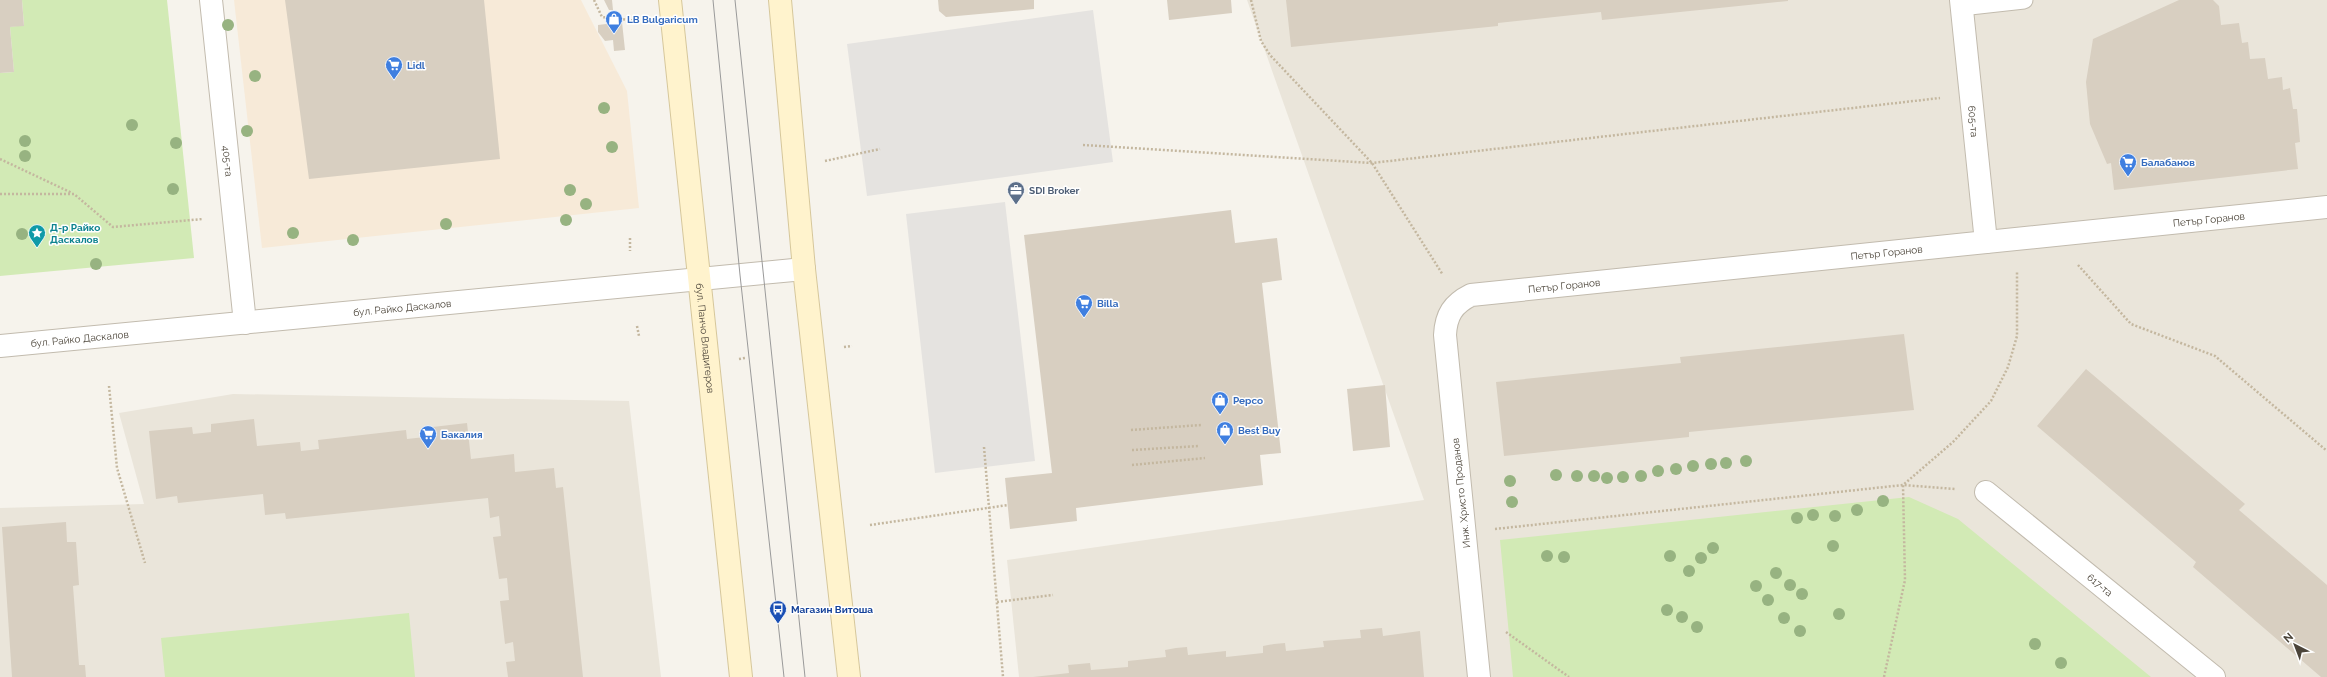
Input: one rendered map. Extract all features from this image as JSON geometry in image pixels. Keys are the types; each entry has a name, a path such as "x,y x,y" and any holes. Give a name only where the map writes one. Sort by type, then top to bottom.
{"main road":[{"name":"бул. Панчо Владигеров","path":"670,0 741,677"},
{"path":"780,0 804,269 849,677"}],"street":[{"name":"405-та","path":"211,0 245,323"},
{"name":"605-та","path":"1961,3 1969,95 1986,242"},
{"name":"Петър Горанов","path":"1455,306 1471,295 2327,206"},
{"name":"бул. Райко Даскалов","path":"0,346 804,269"},
{"name":"Инж. Христо Проданов","path":"1455,306 1446,322 1445,335 1479,677"},
{"name":"617-та","path":"1986,492 2214,677"}],"lane":[{"path":"1961,3 2024,0"}],"path":[{"path":"594,0 602,17 638,21"},
{"path":"1251,0 1261,41 1270,55 1372,163 1455,306"},
{"path":"1083,145 1372,163 1969,95"},
{"path":"832,160 880,149"},
{"path":"0,159 74,194 113,227 234,217"},
{"path":"0,194 74,194"},
{"path":"2050,235 2131,324 2215,356 2327,451"},
{"path":"630,238 630,251"},
{"path":"1903,485 1953,442 1991,401 2008,367 2017,336 2017,239"},
{"path":"637,326 639,336"},
{"path":"109,386 117,468 145,563"},
{"path":"1131,430 1201,425"},
{"path":"1132,450 1199,446"},
{"path":"984,447 1003,677"},
{"path":"1132,465 1205,458"},
{"path":"1884,677 1906,580 1903,485"},
{"path":"1465,532 1903,485 1986,492"},
{"path":"870,525 989,507 1008,506"},
{"path":"997,602 1053,595"},
{"path":"1502,629 1569,677"}],"shaded area":[{"path":"234,0 581,0 627,91 639,208 262,248"},
{"path":"1247,0 2327,0 2327,677 1019,677 1007,560 1424,500"},
{"path":"1093,10 1113,162 867,196 847,44"},
{"path":"1005,202 1035,461 935,473 906,214"},
{"path":"233,394 629,401 661,677 0,677 0,508 144,504 119,413"}],"green space":[{"path":"22,0 167,0 194,258 0,276 0,73 14,72 10,27 24,25"},
{"path":"1909,497 1958,519 2151,677 1513,677 1500,540"},
{"path":"409,613 415,677 165,677 161,638"}],"building":[{"path":"0,0 22,0 24,26 10,27 14,72 0,73"},
{"name":"Lidl","path":"285,0 484,0 500,159 309,179"},
{"path":"604,0 612,0 613,10 609,10"},
{"path":"938,0 1034,0 1034,9 946,17 939,11"},
{"path":"1167,0 1231,0 1232,13 1169,20"},
{"path":"1286,0 1788,1 1602,20 1601,12 1498,23 1498,26 1291,47"},
{"path":"2179,0 2213,0 2219,6 2221,25 2239,23 2242,43 2248,42 2250,59 2265,58 2268,79 2282,77 2283,90 2290,88 2293,109 2297,109 2300,142 2295,143 2298,169 2114,190 2111,163 2107,164 2090,124 2086,82 2093,39"},
{"path":"622,22 625,50 614,51 613,40 605,41 598,32 598,25"},
{"path":"1231,210 1235,243 1277,238 1282,280 1262,283 1281,453 1260,455 1263,485 1076,508 1077,521 1010,529 1005,478 1052,473 1024,235"},
{"path":"1904,334 1914,410 1689,432 1689,437 1504,456 1496,382 1681,363 1680,357"},
{"path":"2086,369 2245,504 2239,510 2327,585 2327,677 2321,677 2193,567 2196,562 2037,426"},
{"path":"1385,385 1390,447 1353,451 1347,389"},
{"path":"254,419 257,446 300,442 301,451 319,449 318,440 406,430 407,439 425,437 424,428 467,423 471,459 514,454 515,472 554,468 556,488 563,487 583,677 508,677 506,662 515,661 513,642 505,644 500,601 509,600 507,578 499,579 493,537 501,536 499,516 490,518 488,498 286,519 285,513 265,515 263,494 178,503 177,496 156,499 149,431 192,427 193,434 211,432 211,424"},
{"path":"66,522 67,542 76,542 79,585 73,586 79,665 85,665 86,677 12,677 2,527"},
{"path":"1382,628 1383,636 1420,631 1424,677 1033,677 1069,673 1068,665 1090,663 1091,670 1128,667 1128,661 1166,657 1165,650 1176,648 1187,647 1188,655 1226,651 1226,657 1263,653 1263,646 1274,644 1285,643 1286,651 1324,647 1323,641 1361,638 1360,630"}],"tram line":[{"path":"713,0 740,275 784,677"},
{"path":"735,0 805,677"}],"place":[{"name":"LB Bulgaricum","path":"614,34"},
{"name":"Lidl","path":"394,80"},
{"name":"Балабанов","path":"2128,177"},
{"name":"SDI Broker","path":"1016,205"},
{"name":"Д-р Райко Даскалов","path":"37,248"},
{"name":"Billa","path":"1084,318"},
{"name":"Pepco","path":"1220,415"},
{"name":"Best Buy","path":"1225,445"},
{"name":"Бакалия","path":"428,449"},
{"name":"Магазин Витоша","path":"778,624"}]}
